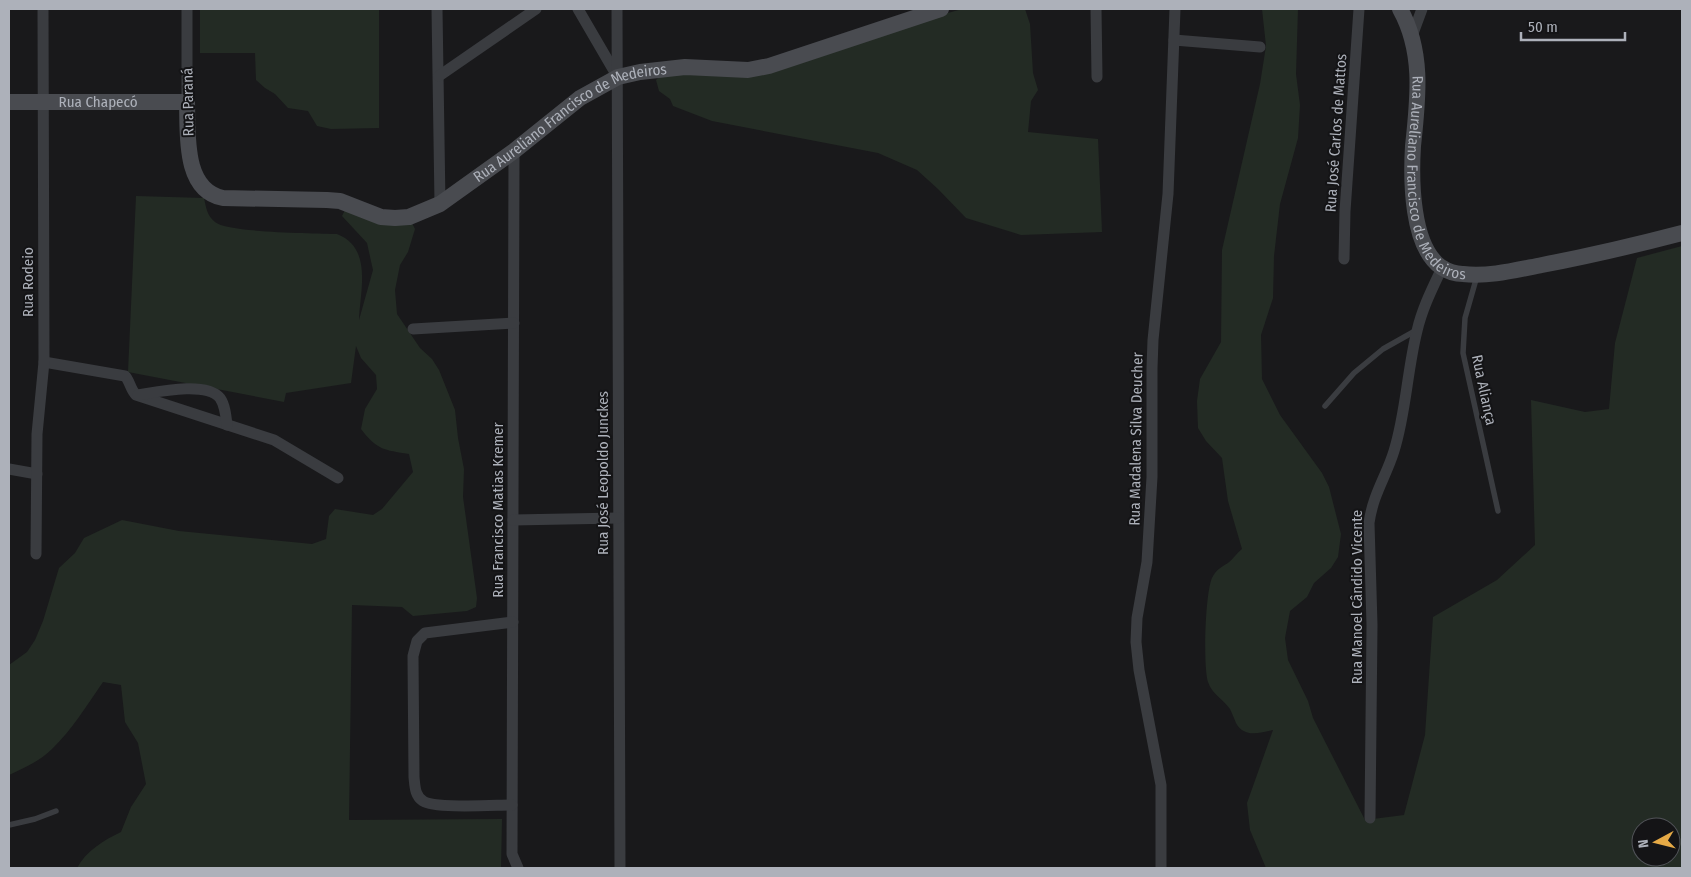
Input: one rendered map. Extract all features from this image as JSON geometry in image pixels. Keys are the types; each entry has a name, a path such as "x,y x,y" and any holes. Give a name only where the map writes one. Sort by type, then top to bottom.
{"street":[{"name":"Rua Rodeio","path":"36,554 37,434 44,362 43,9"},
{"name":"Rua Paraná","path":"187,9 188,141 193,167 199,182 206,192"},
{"path":"437,9 440,204"},
{"path":"439,76 536,9"},
{"path":"578,9 618,77"},
{"name":"Rua José Leopoldo Junckes","path":"617,9 620,868"},
{"name":"Rua Aureliano Francisco de Medeiros","path":"206,192 223,198 340,201 381,216 409,217 440,204 514,152 580,98 618,77 640,72 685,67 748,70 769,66 941,9"},
{"path":"1096,9 1097,77"},
{"name":"Rua Madalena Silva Deucher","path":"1161,868 1161,785 1139,670 1136,642 1137,618 1147,552 1152,477 1152,368 1168,194 1175,9"},
{"name":"Rua José Carlos de Mattos","path":"1344,258 1345,211 1359,9"},
{"name":"Rua Aureliano Francisco de Medeiros","path":"1400,9 1412,36 1418,72 1412,171 1416,213 1425,247 1431,258 1442,268 1454,273 1478,274 1500,272 1556,262 1682,233"},
{"path":"1412,36 1422,9"},
{"path":"1174,40 1260,48"},
{"name":"Rua Chapecó","path":"9,102 187,102"},
{"name":"Rua Francisco Matias Kremer","path":"514,152 512,854 518,868"},
{"name":"Rua Manoel Cândido Vicente","path":"1370,818 1372,624 1369,523 1374,499 1394,452 1417,330 1428,298 1442,268"},
{"path":"413,329 514,323"},
{"path":"44,362 125,376 136,395 274,440 338,478"},
{"path":"136,395 179,388 214,393 221,399 227,425"},
{"path":"9,469 37,474"},
{"path":"513,520 618,518"},
{"path":"512,804 437,805 424,802 416,794 414,777 413,656 417,642 425,633 513,622"}],"lane":[{"name":"Rua Aliança","path":"1478,274 1465,318 1463,353 1498,511"},
{"path":"1326,406 1354,373 1384,349 1417,330"},
{"path":"9,825 56,811"}],"shaded area":[{"path":"200,9 379,9 379,128 331,129 317,126 308,111 288,108 275,94 256,80 255,53 200,53"},
{"path":"962,9 1025,9 1030,24 1033,73 1038,90 1031,101 1028,132 1098,139 1102,232 1021,235 966,218 917,170 878,153 712,121 673,106 670,99 659,91 656,80 660,76 686,73 727,75"},
{"path":"1262,9 1298,9 1296,74 1300,105 1298,138 1280,204 1274,256 1273,298 1261,335 1262,379 1280,415 1322,473 1329,487 1341,534 1338,557 1331,568 1314,583 1307,597 1290,611 1285,638 1288,660 1308,701 1313,718 1365,820 1404,815 1425,735 1433,617 1497,580 1535,545 1531,400 1585,412 1609,409 1615,343 1637,258 1682,246 1682,868 1266,868 1250,830 1247,803 1273,730 1248,733 1239,728 1230,709 1210,686 1206,674 1206,614 1212,578 1221,567 1242,549 1228,501 1222,458 1206,441 1198,428 1197,401 1200,379 1221,342 1222,250 1260,84 1266,46"},
{"path":"136,196 204,198 207,211 212,220 223,226 273,232 337,234 356,249 360,260 362,284 359,320 373,270 367,243 342,216 345,210 412,223 415,229 408,252 400,265 395,290 397,314 420,348 432,359 439,370 455,410 464,469 463,497 477,598 476,607 467,611 413,616 402,607 352,605 349,820 502,819 501,868 77,868 85,856 96,847 121,832 131,807 146,784 138,743 125,722 121,685 103,682 73,726 52,749 37,761 9,775 9,665 27,652 35,640 43,621 59,568 75,553 84,538 122,520 179,531 312,544 326,539 329,516 335,509 373,515 382,509 413,472 409,454 382,448 372,441 361,429 365,409 377,389 376,375 361,358 356,346 351,383 286,393 284,402 128,372"}]}
